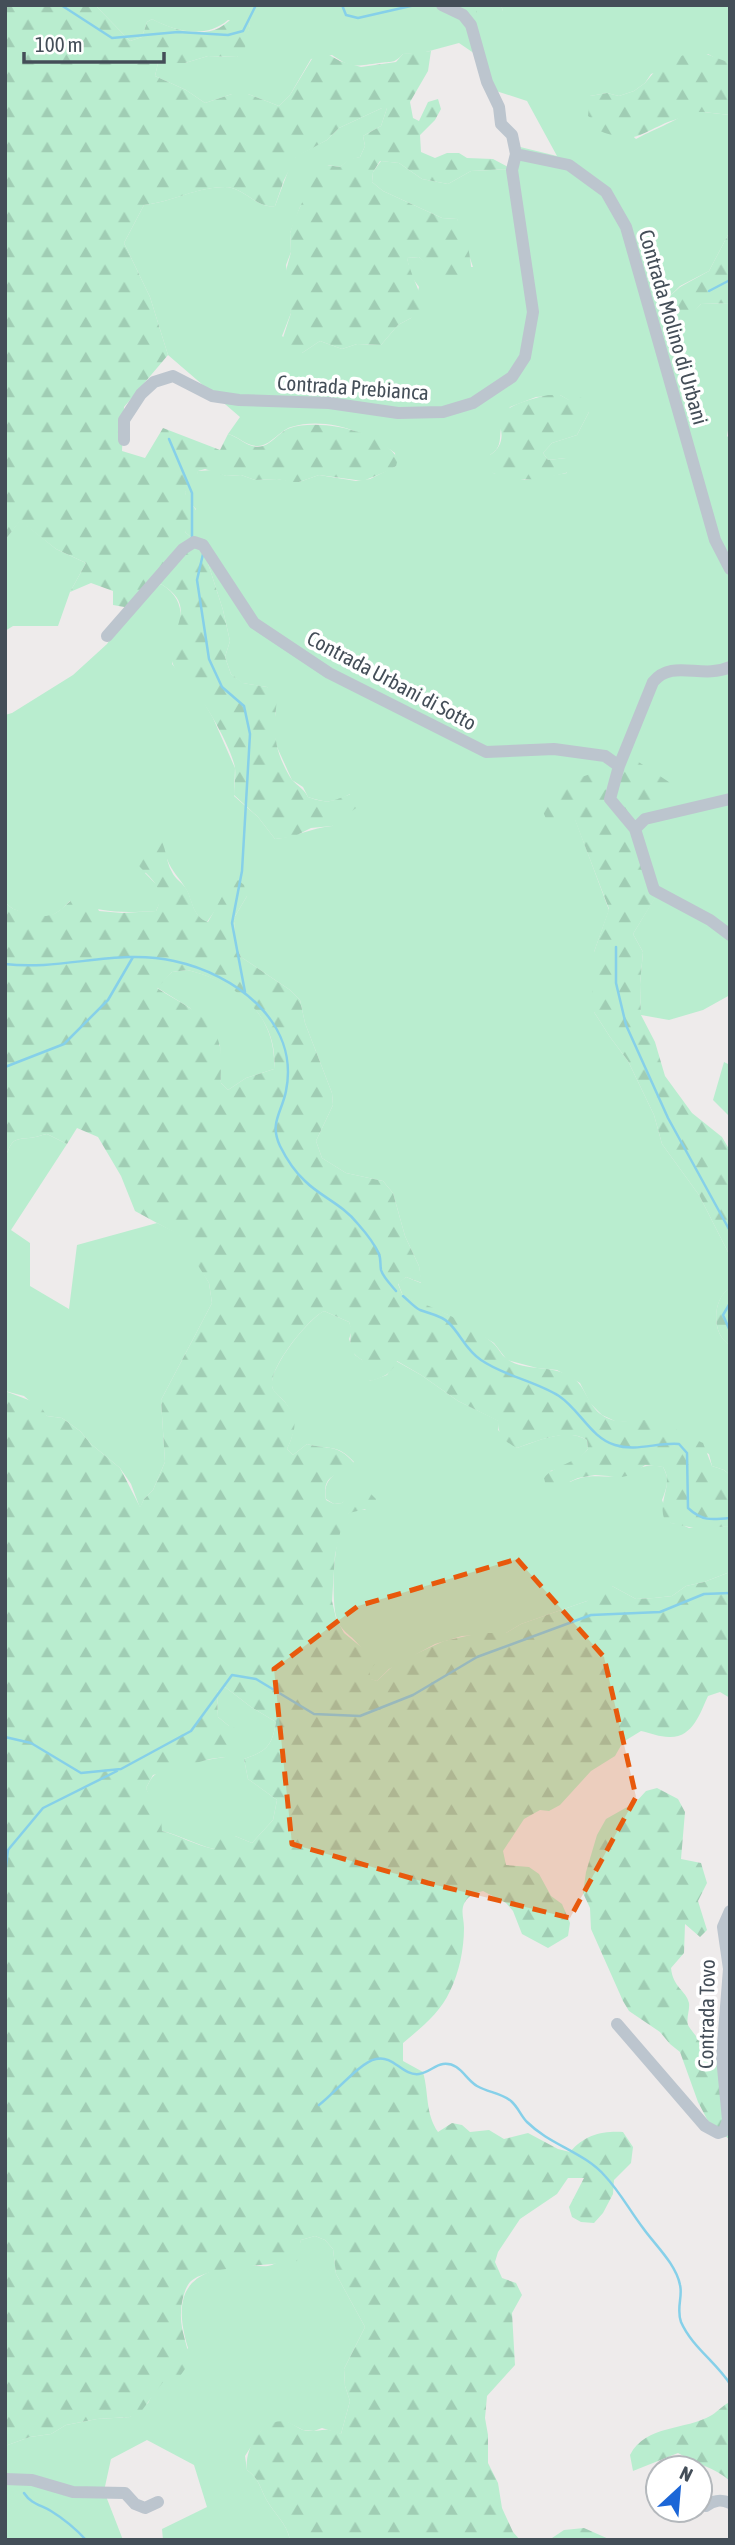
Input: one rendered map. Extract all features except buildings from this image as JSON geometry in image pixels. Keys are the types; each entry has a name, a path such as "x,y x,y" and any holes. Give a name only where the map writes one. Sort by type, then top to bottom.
{"street":[{"path":"442,5 463,15 471,25 487,82 499,107 501,124 512,135 516,154"},
{"name":"Contrada Prebianca","path":"124,440 124,420 141,394 154,382 173,376 212,396 239,400 329,403 398,413 443,412 473,403 512,377 525,357 533,312 512,170 516,154"},
{"name":"Contrada Molino di Urbani","path":"516,154 569,165 606,192 626,227 715,540 730,569"},
{"name":"Contrada Urbani di Sotto","path":"107,636 183,549 194,542 204,545 254,623 329,673 485,752 554,748 605,756 619,766"},
{"path":"730,667 702,673 670,669 660,673 653,682 619,766 610,799 635,829 654,890 710,920 730,935"},
{"path":"635,829 645,819 730,799"},
{"name":"Contrada Tovo","path":"617,2024 705,2126 718,2133 724,2131 728,2120 722,2057 729,1969 723,1927 730,1911"},
{"path":"5,2479 32,2480 73,2491 125,2493 135,2504 145,2508 159,2502"}],"highlighted area":[{"path":"517,1559 604,1657 636,1797 570,1918 428,1883 292,1844 274,1669 358,1606"}],"green space":[{"path":"5,5 95,5 130,41 142,37 147,22 152,19 176,29 203,32 219,28 238,14 250,24 245,48 237,57 208,56 185,63 158,63 155,76 186,90 205,103 232,94 248,94 279,106 290,95 318,49 340,61 361,67 396,62 403,54 431,51 428,71 410,102 413,118 419,121 428,102 438,99 441,109 435,120 420,135 421,152 435,158 447,153 459,153 467,158 493,159 512,169 471,171 448,184 422,179 399,163 380,161 373,172 372,182 383,191 442,218 457,219 466,241 471,274 471,281 459,287 443,283 419,257 407,258 424,306 398,325 381,345 357,344 342,349 320,341 302,353 289,356 279,350 291,313 283,282 291,252 290,233 294,220 320,164 340,167 349,159 360,157 365,146 363,136 381,126 387,108 339,128 327,140 296,157 275,206 262,204 232,188 204,189 144,205 124,243 150,297 168,355 124,407 122,451 145,458 163,428 220,450 228,434 258,447 290,428 317,425 365,434 390,449 398,459 396,466 390,470 363,481 319,475 299,482 255,480 241,475 226,476 205,469 198,471 197,485 185,492 198,516 185,532 199,544 207,560 230,641 225,657 231,674 243,683 267,687 277,697 277,747 290,777 308,797 317,800 330,801 359,792 356,808 332,826 311,828 293,837 275,839 258,817 234,795 235,768 226,743 205,706 180,676 172,661 181,610 173,593 161,584 130,608 113,605 113,591 91,583 70,592 86,563 56,549 20,521 5,540"},
{"path":"95,5 477,5 476,7 503,11 501,5 730,5 730,63 722,62 708,54 651,74 645,83 634,91 619,96 607,93 590,96 636,139 687,112 730,115 730,231 709,271 680,286 670,296 691,314 701,304 730,303 730,419 727,436 730,439 730,995 703,1010 669,1020 641,1015 643,952 633,934 660,889 575,819 609,910 594,952 594,1012 628,1061 654,1115 662,1144 699,1195 730,1256 730,1288 720,1300 716,1317 719,1333 730,1345 730,1475 712,1466 709,1454 633,1421 617,1422 602,1415 590,1403 580,1383 557,1370 507,1360 494,1343 448,1315 403,1296 398,1283 406,1277 421,1283 419,1266 405,1236 393,1193 383,1181 346,1173 322,1158 316,1141 333,1105 332,1093 305,1023 300,1000 290,990 241,957 235,944 234,918 247,896 216,909 207,922 198,916 186,889 167,859 145,873 160,888 161,900 156,911 113,911 70,901 59,911 44,917 13,909 5,901 5,715 73,675 107,644 130,608 161,584 171,592 180,609 180,630 172,664 203,701 213,718 235,768 234,796 258,817 275,839 332,826 350,794 329,801 308,797 303,787 292,780 277,747 273,728 276,711 267,687 242,683 231,674 225,657 230,641 207,560 199,544 185,532 196,509 186,499 185,492 198,471 213,470 226,476 241,475 255,480 299,482 319,475 356,481 370,479 396,466 395,453 359,433 318,423 291,427 267,444 258,446 228,434 240,417 168,355 150,297 124,243 144,205 204,189 225,187 238,190 262,204 275,206 296,156 327,140 339,128 387,108 381,126 363,136 365,146 360,157 349,160 340,167 328,165 300,207 290,233 291,252 286,265 291,313 282,336 302,353 320,341 342,349 357,344 381,345 398,325 411,318 419,287 411,276 407,258 419,257 428,265 473,267 457,219 442,218 383,191 372,182 373,172 381,161 399,163 422,179 448,184 471,171 512,169 512,145 557,156 527,101 493,90 481,58 459,43 422,53 403,54 393,61 365,65 345,63 332,55 311,59 290,95 279,106 248,94 232,94 205,103 186,90 155,76 158,63 185,63 208,56 237,57 250,24 228,20 210,30 191,32 152,19 147,22 142,37 130,41","holes":["560,395 589,412 577,435 552,443 543,453 548,460 566,458 567,473 525,480 493,473 490,455 499,445 502,424 510,407 536,397"]},
{"path":"477,5 501,5 503,11 493,18 476,15"},
{"path":"696,50 730,63 730,115 688,112 629,138 600,131 596,122 588,116 590,96 607,93 619,96 634,91 645,83 661,64"},
{"path":"730,231 730,303 701,304 692,314 677,322 660,314 653,304 658,294 670,296 680,287 709,271"},
{"path":"548,395 560,395 569,400 580,397 588,402 589,412 577,435 552,443 543,453 548,460 566,458 576,452 581,461 578,469 545,478 521,480 488,470 490,455 500,443 501,429 497,419 500,414 520,403"},
{"path":"20,520 56,549 86,563 70,592 58,626 13,626 5,631 5,540"},
{"path":"634,759 672,784 670,797 638,826 660,890 633,934 643,952 641,1015 655,1042 665,1076 692,1113 722,1137 729,1149 730,1256 699,1195 662,1144 654,1115 628,1061 594,1012 594,952 609,909 575,820 550,828 535,793"},
{"path":"145,835 158,835 173,874 187,890 196,913 208,922 228,886 238,880 244,885 247,896 234,918 235,944 241,957 290,990 300,1000 305,1023 332,1093 333,1105 316,1141 322,1158 346,1173 383,1181 393,1193 405,1236 419,1266 422,1283 406,1277 398,1284 403,1296 473,1328 514,1363 557,1371 573,1378 597,1411 608,1419 654,1421 703,1443 712,1466 730,1475 730,1526 698,1529 671,1523 664,1518 667,1480 663,1467 645,1465 631,1475 622,1477 595,1475 578,1478 554,1489 546,1486 544,1478 583,1454 588,1449 587,1440 562,1435 517,1448 503,1438 498,1421 458,1401 397,1361 387,1374 371,1381 363,1377 362,1360 352,1351 349,1322 324,1311 290,1346 275,1370 272,1381 273,1389 289,1407 294,1418 294,1430 287,1449 293,1455 307,1444 342,1452 354,1463 329,1480 326,1484 326,1500 334,1504 342,1503 352,1489 370,1493 376,1499 374,1507 349,1513 341,1529 335,1555 332,1601 336,1618 344,1633 372,1656 375,1664 369,1671 371,1679 377,1681 396,1663 444,1641 480,1633 506,1633 521,1624 587,1601 595,1586 612,1586 636,1599 654,1598 672,1596 686,1586 730,1572 730,1698 720,1692 708,1696 690,1729 677,1736 666,1737 641,1731 623,1742 615,1756 591,1771 560,1805 549,1811 540,1810 524,1819 503,1851 506,1865 529,1867 539,1874 551,1896 562,1904 570,1923 568,1936 548,1948 522,1934 513,1911 506,1903 483,1891 471,1896 463,1908 462,1952 450,1991 436,2013 403,2043 403,2061 423,2072 429,2110 438,2132 452,2123 462,2125 470,2132 489,2130 504,2139 528,2133 558,2149 570,2152 594,2135 623,2132 633,2147 631,2163 614,2180 613,2194 594,2223 581,2222 572,2217 569,2207 584,2178 568,2178 557,2194 520,2219 498,2252 495,2262 502,2278 516,2283 522,2295 512,2313 515,2365 487,2396 485,2418 488,2463 498,2483 502,2508 513,2532 520,2540 290,2540 257,2480 247,2470 248,2453 263,2429 279,2421 288,2422 303,2430 330,2430 341,2434 350,2401 345,2386 344,2369 365,2327 336,2274 333,2249 325,2240 315,2236 301,2240 297,2261 225,2269 198,2276 190,2282 183,2297 181,2313 190,2362 180,2376 166,2378 140,2413 130,2417 97,2419 66,2425 51,2434 30,2437 5,2446 5,1391 39,1404 47,1416 62,1418 80,1431 120,1468 140,1507 153,1490 165,1462 161,1400 212,1303 209,1283 179,1235 135,1211 121,1176 98,1137 77,1128 67,1144 47,1134 19,1139 11,1144 5,1158 5,901 16,910 43,916 56,913 81,892 93,897 99,911 156,911 160,895 158,889 134,860 138,843","holes":["187,970 222,983 250,1004 269,1033 274,1050 274,1069 246,1078 228,1090 221,1083 221,1052 215,1033 202,1017 157,988 172,972","225,1687 276,1722 273,1737 267,1746 244,1759 248,1779 277,1800 273,1820 252,1843 235,1836 221,1835 214,1849 162,1831 161,1819 146,1788 153,1775 225,1757 233,1748 238,1729 218,1717 217,1692"]},
{"path":"187,970 222,983 250,1003 269,1032 274,1069 246,1078 228,1090 221,1083 220,1045 190,1008 156,987 172,972"},
{"path":"724,1062 730,1065 730,1117 713,1100"},
{"path":"47,1134 67,1144 11,1230 30,1243 30,1286 69,1309 77,1245 157,1223 179,1234 209,1283 212,1303 161,1400 165,1462 153,1490 140,1508 131,1484 120,1468 80,1431 62,1418 47,1416 24,1396 5,1391 5,1158 11,1144 16,1140"},
{"path":"730,1288 730,1345 719,1333 716,1316 720,1300"},
{"path":"324,1311 349,1322 352,1330 349,1339 355,1355 362,1360 370,1381 387,1375 396,1361 458,1401 499,1421 498,1430 517,1448 561,1435 579,1436 587,1440 588,1449 580,1457 550,1471 570,1482 588,1477 621,1475 648,1466 663,1467 667,1483 662,1500 671,1523 689,1528 730,1526 730,1572 686,1586 672,1596 636,1599 612,1586 587,1601 521,1624 506,1633 462,1636 435,1644 389,1669 377,1681 370,1679 367,1660 361,1648 342,1629 334,1607 335,1561 340,1530 350,1512 366,1510 348,1497 342,1503 334,1504 326,1499 325,1492 332,1476 354,1462 337,1450 307,1444 293,1455 287,1449 292,1436 293,1417 272,1386 283,1356 309,1324"},
{"path":"225,1687 276,1722 273,1737 267,1746 244,1759 248,1779 277,1800 273,1820 252,1843 235,1836 214,1849 162,1831 146,1788 153,1777 162,1771 225,1757 229,1726 218,1717 217,1692"},
{"path":"657,1788 678,1799 685,1812 681,1859 701,1863 707,1883 698,1901 707,1930 700,1937 685,1924 684,1953 671,1968 674,1980 689,2003 688,2025 730,2071 730,2140 708,2121 698,2102 680,2052 660,2032 629,2011 623,2001 591,1929 590,1908 583,1893 597,1835 606,1819 636,1802 646,1791"},
{"path":"315,2236 325,2240 333,2249 336,2274 365,2327 344,2369 345,2386 350,2401 341,2434 322,2428 314,2431 303,2430 287,2422 261,2431 245,2456 247,2470 257,2480 290,2540 163,2540 162,2529 207,2507 194,2465 147,2440 111,2459 104,2491 123,2540 5,2540 5,2446 30,2437 51,2434 66,2425 97,2419 130,2417 148,2403 188,2348 183,2329 184,2298 189,2287 198,2278 226,2267 272,2265 298,2250 301,2240"},
{"path":"730,2402 730,2481 714,2471 714,2454 644,2454 644,2467 633,2471 630,2455 646,2438 701,2420"},
{"path":"584,2528 611,2540 549,2540 564,2530"}],"waterway":[{"path":"61,5 112,38 178,32 228,35 243,31 256,5"},
{"path":"342,5 346,15 358,18 415,5"},
{"path":"709,291 730,280"},
{"path":"169,439 192,493 192,538"},
{"path":"203,554 197,580 209,659 222,687 244,706 250,734 242,871 232,923 245,992"},
{"path":"616,947 616,983 626,1025 668,1118 730,1231"},
{"path":"5,964 48,965 132,957 174,961 219,977 258,1005 273,1023 283,1043 288,1066 286,1091 276,1124 280,1146 301,1177 352,1217 367,1235 379,1254 382,1273 396,1291"},
{"path":"5,1067 64,1044 108,1000 133,957"},
{"path":"403,1296 420,1310 446,1320 471,1352 481,1360 559,1396 592,1430 607,1441 631,1448 679,1444 687,1453 688,1508 707,1519 730,1518"},
{"path":"730,1303 723,1315 730,1331"},
{"path":"5,1737 31,1743 81,1773 121,1769 191,1731 232,1675 256,1679 314,1714 360,1716 413,1695 477,1657 591,1615 660,1612 704,1594 730,1593"},
{"path":"5,1874 8,1850 43,1808 117,1771"},
{"path":"319,2105 362,2066 376,2059 388,2060 413,2074 449,2064 458,2068 477,2086 507,2098 536,2130 597,2168 615,2188 678,2277 681,2289 680,2317 686,2331 730,2384"},
{"path":"24,2493 33,2502 65,2521 86,2540"}]}
